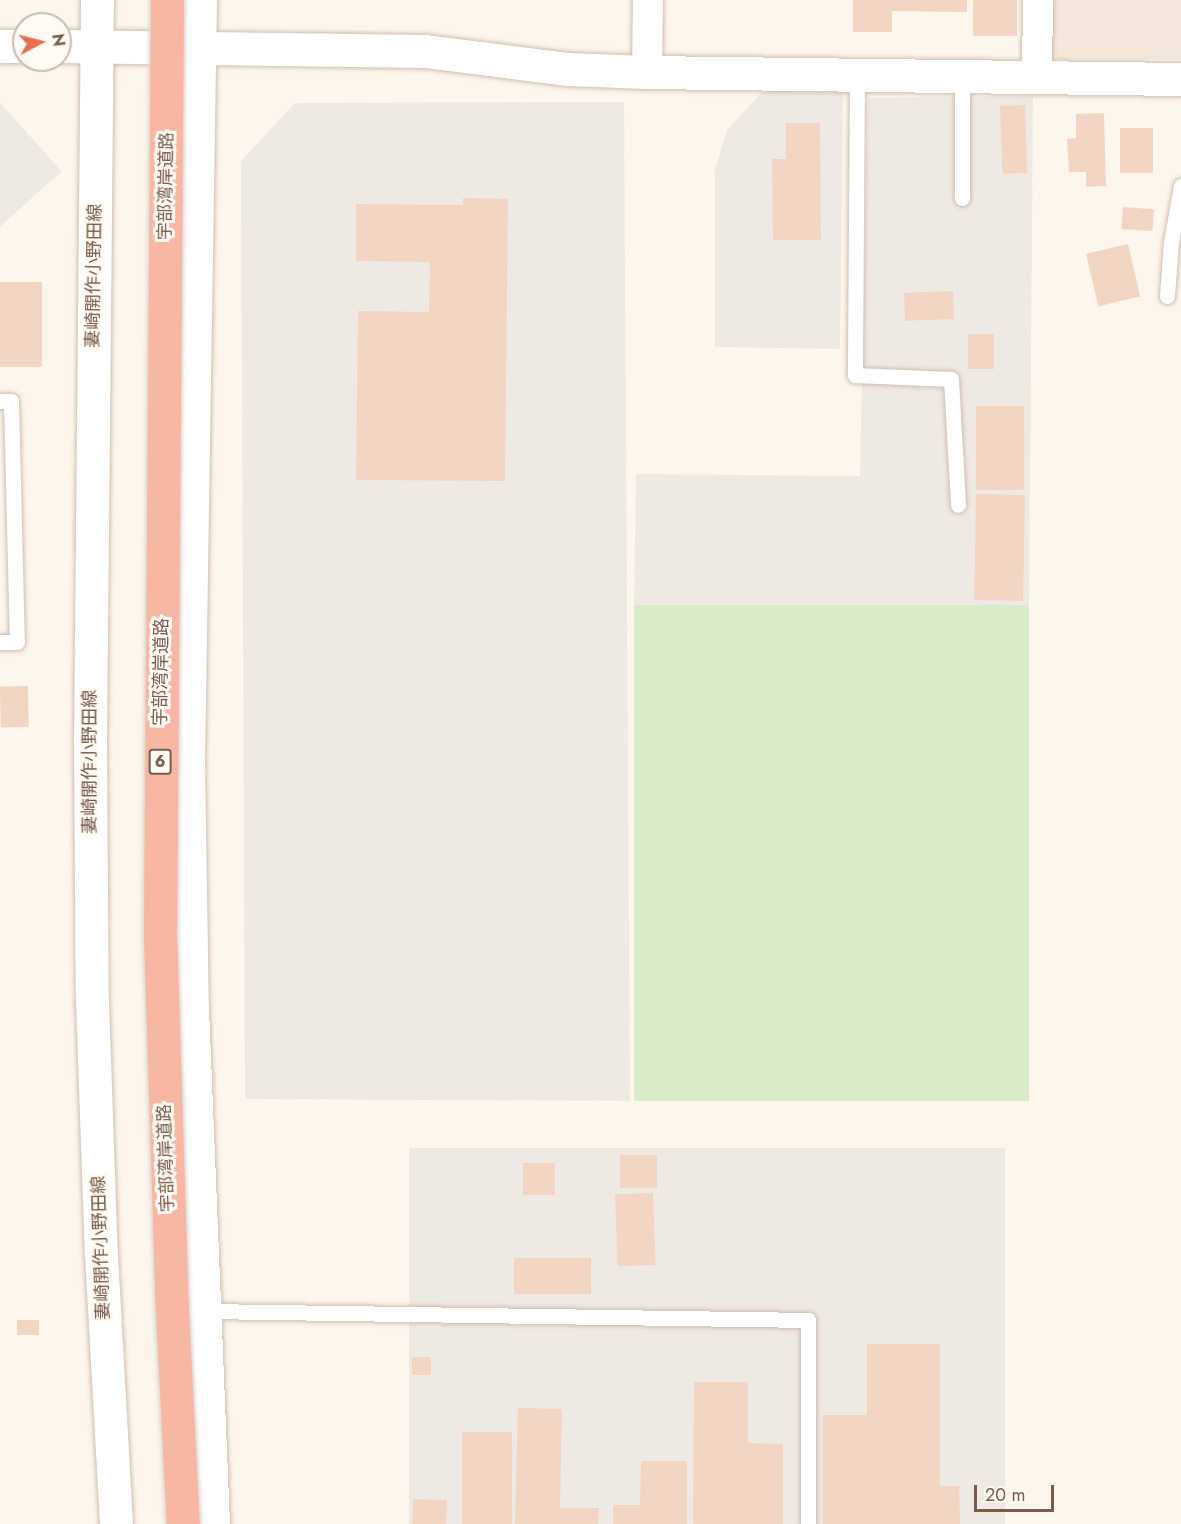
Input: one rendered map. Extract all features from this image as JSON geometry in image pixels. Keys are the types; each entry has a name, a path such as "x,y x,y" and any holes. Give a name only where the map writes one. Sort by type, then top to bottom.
{"highway":[{"name":"宇部湾岸道路","path":"167,0 160,933 170,1268 183,1524"}],"main road":[{"name":"妻崎開作小野田線","path":"97,0 90,734 92,978 101,1255 116,1524"},
{"path":"200,0 188,762 192,1008 213,1524"},
{"path":"72,46 425,51 568,69 647,72 1181,79"}],"street":[{"path":"647,72 648,0"},
{"path":"1037,78 1038,0"}],"lane":[{"path":"857,76 855,375 951,379 958,505"},
{"path":"962,77 962,198"},
{"path":"1167,296 1171,242 1181,186"},
{"path":"0,401 11,401 17,642 0,642"},
{"path":"204,1311 808,1320 808,1524"}],"shaded area":[{"path":"1050,0 1181,0 1181,59 1050,59"},
{"path":"763,91 843,92 840,349 715,347 715,170 727,130"},
{"path":"1033,96 1029,607 634,605 636,474 860,476 868,98"},
{"path":"624,102 630,1101 245,1099 241,161 295,103"},
{"path":"0,103 62,171 0,227"},
{"path":"409,1148 1005,1148 1005,1524 409,1524"}],"green space":[{"path":"634,605 1029,605 1029,1101 634,1101"}],"building":[{"path":"853,0 967,0 967,12 892,11 892,32 853,32"},
{"path":"973,0 1017,0 1017,36 973,36"},
{"path":"1025,105 1027,173 1002,174 1000,106"},
{"path":"1104,113 1106,186 1086,187 1086,172 1069,172 1067,139 1076,138 1076,114"},
{"path":"786,123 820,123 821,240 773,240 772,159 786,159"},
{"path":"1120,128 1153,128 1153,173 1120,173"},
{"path":"463,198 508,199 505,481 356,480 358,311 429,312 430,262 356,261 356,204 463,205"},
{"path":"1123,207 1154,209 1152,231 1121,229"},
{"path":"1128,244 1140,297 1098,306 1086,254"},
{"path":"0,282 42,282 42,367 0,367"},
{"path":"953,291 954,319 905,321 904,293"},
{"path":"968,334 994,334 994,369 968,369"},
{"path":"976,406 1024,406 1024,490 976,490"},
{"path":"976,494 1025,495 1023,601 974,600"},
{"path":"0,686 28,686 29,727 1,727"},
{"path":"620,1155 657,1155 657,1188 620,1188"},
{"path":"523,1163 555,1163 555,1195 523,1195"},
{"path":"653,1193 656,1265 618,1266 615,1194"},
{"path":"514,1258 591,1258 591,1294 514,1294"},
{"path":"17,1320 39,1320 39,1335 17,1335"},
{"path":"867,1344 940,1344 940,1486 959,1486 960,1524 823,1524 823,1415 867,1415"},
{"path":"412,1357 431,1357 431,1375 412,1375"},
{"path":"694,1382 748,1382 748,1443 783,1444 783,1524 693,1524"},
{"path":"518,1408 562,1409 560,1508 599,1508 598,1524 515,1524"},
{"path":"462,1432 512,1432 512,1524 462,1524"},
{"path":"641,1461 687,1461 687,1524 613,1524 613,1505 640,1505"},
{"path":"413,1499 447,1500 446,1524 412,1524"}]}
